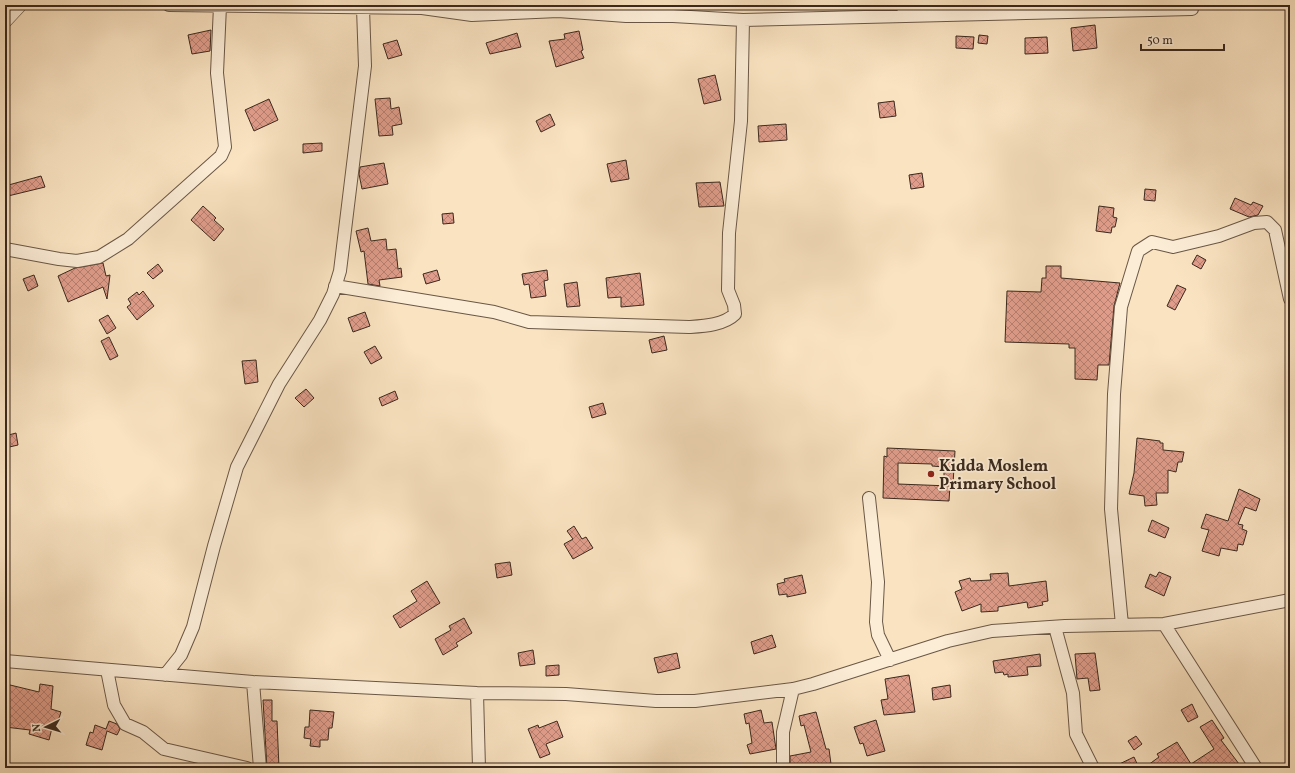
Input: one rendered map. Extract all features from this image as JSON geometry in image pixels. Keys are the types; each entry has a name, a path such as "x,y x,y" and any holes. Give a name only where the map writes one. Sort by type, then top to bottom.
{"street":[{"path":"5,20 19,5"},
{"path":"169,5 422,8 472,14 558,11 626,16 673,16 743,20 1192,9"},
{"path":"901,16 909,5"},
{"path":"5,249 59,259 77,260 99,257 128,239 221,156 225,147 217,73 220,6"},
{"path":"165,675 181,655 193,627 214,546 237,467 279,384 320,320 340,271 365,66 363,8"},
{"path":"335,286 494,312 529,322 689,327 711,325 730,319 734,314 734,305 728,290 729,233 741,121 743,20"},
{"path":"1122,625 1111,509 1114,394 1121,307 1138,251 1152,242 1173,247 1219,236 1254,223 1267,222 1275,230 1290,299"},
{"path":"869,498 878,582 876,622 878,635 890,660"},
{"path":"5,661 253,682 476,693 566,694 656,701 695,701 793,689 890,660 948,640 992,631 1055,627 1164,624 1290,600"},
{"path":"1164,624 1252,767"},
{"path":"1055,627 1073,693 1076,734 1093,768"},
{"path":"107,670 114,705 125,724 143,732 164,749 247,768"},
{"path":"253,682 260,768"},
{"path":"783,768 783,732 793,689"},
{"path":"476,693 479,768"}],"building":[{"path":"1095,25 1097,48 1073,51 1071,28"},
{"path":"211,30 210,51 192,54 188,35"},
{"path":"579,31 583,50 581,51 584,58 556,67 549,41 565,39 564,34"},
{"path":"517,33 521,47 490,54 486,43"},
{"path":"979,35 988,36 987,44 978,43"},
{"path":"956,36 974,37 973,49 956,48"},
{"path":"1047,37 1048,53 1025,54 1025,38"},
{"path":"397,40 402,55 388,59 383,44"},
{"path":"715,75 721,100 704,104 698,79"},
{"path":"390,98 391,109 399,107 402,124 392,126 393,135 379,136 375,99"},
{"path":"269,99 278,120 254,131 245,110"},
{"path":"894,101 896,116 880,118 878,103"},
{"path":"550,114 555,125 541,132 536,121"},
{"path":"786,124 787,140 759,142 758,126"},
{"path":"322,143 322,151 303,153 303,144"},
{"path":"626,160 629,179 611,182 607,164"},
{"path":"384,163 388,184 362,189 359,174 360,167"},
{"path":"922,173 924,187 911,189 909,175"},
{"path":"41,176 45,187 8,196 5,186"},
{"path":"720,182 724,206 699,207 696,183"},
{"path":"1145,189 1156,190 1155,201 1144,200"},
{"path":"1235,198 1251,205 1253,202 1263,206 1258,215 1249,217 1230,209"},
{"path":"203,206 216,218 214,220 224,229 214,241 191,220"},
{"path":"1099,206 1114,208 1113,217 1117,218 1115,227 1112,227 1111,233 1096,231"},
{"path":"453,213 454,223 443,224 442,214"},
{"path":"368,228 371,241 386,239 387,250 396,249 398,269 401,268 402,277 379,280 380,286 368,284 364,251 361,252 356,231"},
{"path":"1197,255 1206,260 1201,269 1192,264"},
{"path":"103,263 106,276 110,275 107,299 103,287 68,302 58,276 75,268"},
{"path":"158,264 163,271 153,279 147,273"},
{"path":"1046,266 1061,266 1061,278 1120,283 1114,306 1109,365 1098,365 1097,380 1075,379 1075,348 1069,348 1069,344 1005,342 1007,291 1041,292 1042,278 1046,278"},
{"path":"437,270 440,280 426,284 423,274"},
{"path":"547,270 548,280 544,281 546,296 531,298 529,284 524,285 522,274"},
{"path":"640,273 644,305 621,307 621,297 608,298 606,278"},
{"path":"34,275 38,286 28,291 23,279"},
{"path":"577,282 580,306 567,307 564,284"},
{"path":"1177,285 1186,289 1175,310 1167,306"},
{"path":"143,291 154,306 137,320 127,307 131,304 128,299 137,292 139,295"},
{"path":"365,312 370,326 353,332 348,318"},
{"path":"108,315 116,328 107,334 99,320"},
{"path":"664,336 667,350 652,353 649,340"},
{"path":"109,337 118,356 110,360 101,341"},
{"path":"375,346 382,358 371,364 364,352"},
{"path":"256,360 258,382 245,384 242,361"},
{"path":"306,389 314,398 304,407 295,398"},
{"path":"395,391 398,399 382,406 379,398"},
{"path":"603,403 606,414 592,418 589,407"},
{"path":"16,433 18,445 5,448 5,436"},
{"path":"1137,438 1160,441 1160,443 1163,443 1163,450 1184,452 1182,462 1178,462 1176,472 1168,470 1168,493 1156,493 1157,505 1145,506 1144,496 1129,494 1134,473"},
{"path":"887,448 955,451 953,484 944,484 944,467 932,466 932,464 898,463 898,484 950,486 949,501 883,498 884,456 887,457"},
{"path":"1239,489 1260,499 1256,511 1245,507 1238,524 1243,525 1242,529 1247,531 1243,545 1238,544 1237,551 1221,548 1219,556 1202,551 1209,530 1201,528 1206,514 1228,521"},
{"path":"1152,520 1169,528 1165,538 1148,531"},
{"path":"574,526 582,539 586,537 593,548 573,559 564,544 573,539 567,531"},
{"path":"510,562 512,575 497,578 495,564"},
{"path":"1159,572 1171,577 1164,596 1145,587 1150,574 1156,577"},
{"path":"1008,573 1009,586 1046,581 1048,601 1042,602 1043,605 1028,608 1027,602 998,607 998,611 981,612 981,604 962,611 955,592 962,589 959,581 970,578 971,581 991,580 990,574"},
{"path":"802,575 806,593 787,597 787,594 779,595 777,584 785,582 784,579"},
{"path":"427,581 440,603 400,628 393,616 417,601 411,591"},
{"path":"464,618 472,633 456,643 458,646 443,655 435,639 451,630 449,626"},
{"path":"772,635 776,647 754,654 751,642"},
{"path":"533,650 535,664 520,666 518,653"},
{"path":"677,653 680,668 658,673 654,658"},
{"path":"1095,653 1100,690 1090,691 1088,678 1077,679 1075,654"},
{"path":"1040,654 1041,666 1027,667 1028,675 1008,677 1008,674 1004,675 1003,672 995,673 993,661"},
{"path":"559,665 559,675 546,676 546,666"},
{"path":"909,675 915,712 884,715 881,700 888,699 885,679"},
{"path":"6,684 39,692 40,684 53,686 51,709 61,712 57,725 53,724 49,740 29,734 30,730 5,727"},
{"path":"950,685 951,697 933,700 932,688"},
{"path":"263,700 272,700 272,721 277,721 279,768 267,768"},
{"path":"1192,704 1198,717 1188,722 1181,710"},
{"path":"310,710 334,712 332,728 329,728 328,740 320,740 320,747 310,746 311,739 304,738 305,727 309,727"},
{"path":"761,710 764,723 772,722 776,749 750,754 747,745 752,743 749,723 746,724 744,714"},
{"path":"816,712 826,749 829,749 831,764 809,768 790,768 790,756 811,752 804,725 801,726 799,716"},
{"path":"876,720 885,751 867,756 863,743 860,744 854,727"},
{"path":"1212,720 1224,738 1221,740 1242,768 1144,768 1159,757 1157,754 1177,742 1191,764 1214,749 1200,727"},
{"path":"109,721 117,724 120,729 117,735 107,731 102,750 86,745 90,732 93,733 95,725 106,729"},
{"path":"557,721 563,737 546,744 550,754 540,758 528,729 538,725 539,728"},
{"path":"1136,736 1142,744 1134,750 1128,741"},
{"path":"1134,757 1139,768 1111,768"}],"place":[{"name":"Kidda Moslem Primary School","path":"931,474"}]}
